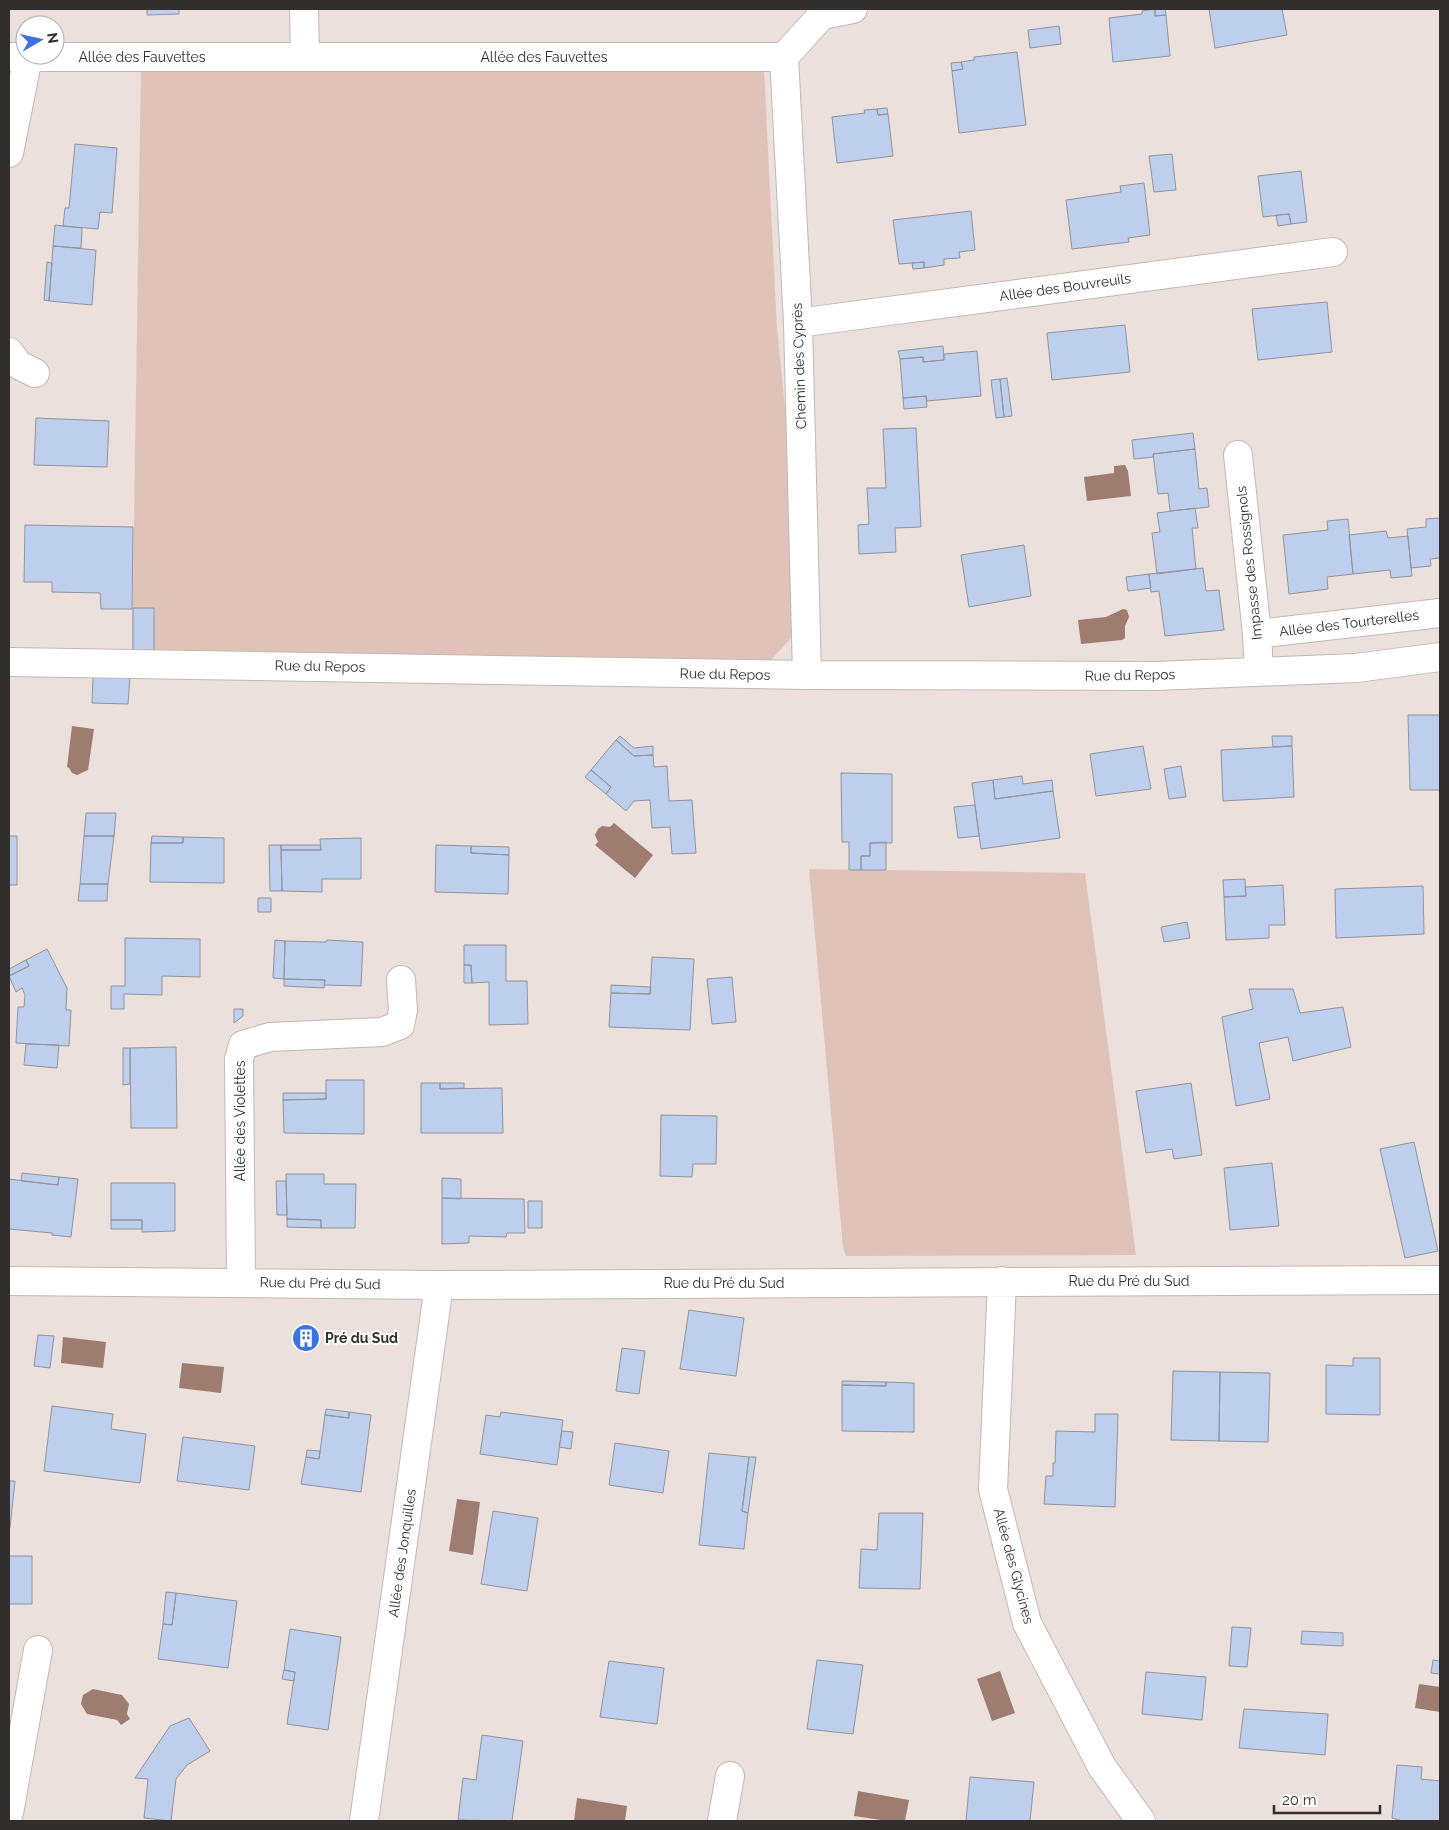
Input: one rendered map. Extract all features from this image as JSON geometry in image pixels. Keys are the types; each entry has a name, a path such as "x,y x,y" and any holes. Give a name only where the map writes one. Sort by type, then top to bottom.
{"street":[{"path":"304,9 305,57"},
{"path":"784,57 822,15 853,9"},
{"name":"Allée des Fauvettes","path":"65,57 784,57"},
{"name":"Chemin des Cyprès","path":"784,57 798,323 807,675"},
{"path":"9,153 17,65"},
{"name":"Allée des Bouvreuils","path":"798,323 1332,252"},
{"path":"9,352 20,365 34,373"},
{"name":"Impasse des Rossignols","path":"1238,455 1257,634 1259,672"},
{"name":"Allée des Tourterelles","path":"1257,634 1440,612"},
{"name":"Rue du Repos","path":"9,662 807,675 1156,676 1356,668 1440,657"},
{"name":"Allée des Violettes","path":"241,1282 239,1059 243,1045 270,1037 382,1032 400,1025 403,1010 401,980"},
{"name":"Rue du Pré du Sud","path":"9,1280 439,1285 1440,1280"},
{"name":"Allée des Glycines","path":"1002,1281 993,1489 1027,1623 1102,1768 1141,1821"},
{"name":"Allée des Jonquilles","path":"364,1821 439,1285"},
{"path":"9,1813 38,1650"},
{"path":"722,1821 730,1776"}],"shaded area":[{"path":"141,66 764,70 777,329 789,446 794,635 768,663 132,649"},
{"path":"1125,465 1128,471 1131,496 1087,501 1084,477 1114,473 1114,466"},
{"path":"1123,609 1127,610 1129,617 1125,626 1125,638 1122,640 1081,644 1078,620 1106,617"},
{"path":"72,726 94,729 88,770 77,775 72,773 67,767"},
{"path":"614,823 653,855 635,878 595,845 598,842 595,835 598,829 602,826 610,827"},
{"path":"809,869 1085,873 1136,1255 846,1256 843,1247"},
{"path":"63,1337 106,1342 103,1368 61,1363"},
{"path":"182,1363 224,1367 221,1393 179,1388"},
{"path":"457,1499 480,1502 473,1555 449,1551"},
{"path":"1000,1671 1015,1713 992,1721 977,1679"},
{"path":"1419,1684 1440,1687 1440,1712 1415,1708"},
{"path":"93,1689 122,1695 129,1704 127,1714 130,1719 121,1725 117,1720 87,1714 81,1704 83,1695"},
{"path":"858,1791 909,1800 905,1821 888,1821 854,1816"},
{"path":"577,1798 627,1806 625,1821 574,1821"}],"building":[{"path":"147,9 179,9 179,14 147,15"},
{"path":"1155,9 1155,16 1166,15 1170,56 1113,62 1109,18 1142,14 1142,11"},
{"path":"1155,9 1165,9 1166,15 1155,16"},
{"path":"1209,9 1282,9 1287,35 1215,48"},
{"path":"1059,26 1061,44 1030,48 1028,30"},
{"path":"1017,52 1026,125 959,133 952,71 963,69 961,62 974,60 974,57"},
{"path":"961,62 963,69 952,71 951,63"},
{"path":"887,108 888,114 878,115 877,109"},
{"path":"877,109 878,115 888,114 893,156 837,163 832,117 865,113 864,110"},
{"path":"75,144 117,148 112,213 100,212 98,229 63,226 65,208 69,208"},
{"path":"1172,154 1176,190 1154,192 1149,156"},
{"path":"1301,171 1307,222 1291,224 1289,214 1263,217 1258,176"},
{"path":"1144,183 1150,235 1128,238 1129,242 1072,249 1066,200 1121,192 1120,186"},
{"path":"971,211 975,250 959,252 960,258 944,259 944,265 924,268 924,262 899,264 893,220"},
{"path":"1289,214 1291,224 1278,226 1276,215"},
{"path":"55,225 82,228 81,248 53,246"},
{"path":"53,246 96,250 92,305 49,301"},
{"path":"47,262 52,263 49,301 44,300"},
{"path":"924,262 924,268 913,269 912,263"},
{"path":"1327,302 1332,352 1258,360 1252,309"},
{"path":"1125,325 1130,372 1052,380 1047,333"},
{"path":"943,346 944,360 923,362 923,357 900,359 898,351"},
{"path":"977,351 981,396 927,401 926,396 903,398 900,359 923,357 923,362 944,360 944,354"},
{"path":"1007,378 1012,416 1004,417 1000,379"},
{"path":"1000,379 1004,417 996,418 991,380"},
{"path":"926,396 927,407 904,409 903,398"},
{"path":"36,418 109,421 107,467 34,465"},
{"path":"916,428 921,527 895,528 896,552 859,554 858,525 869,524 867,488 886,488 883,429"},
{"path":"1193,433 1195,449 1153,454 1154,457 1134,459 1132,440"},
{"path":"1195,449 1199,489 1207,488 1209,507 1170,511 1168,493 1158,494 1153,454"},
{"path":"1195,508 1198,528 1192,528 1196,569 1157,574 1152,533 1160,532 1157,513"},
{"path":"1440,518 1440,558 1430,559 1431,566 1411,568 1407,529 1426,527 1426,519"},
{"path":"1348,519 1353,574 1327,577 1328,589 1289,594 1283,535 1328,530 1327,521"},
{"path":"25,525 133,527 132,609 101,609 100,593 52,592 52,582 24,582"},
{"path":"1386,531 1388,538 1408,536 1412,576 1391,578 1390,570 1353,574 1349,535"},
{"path":"1024,545 1031,596 969,607 961,555"},
{"path":"1203,568 1206,591 1219,590 1224,630 1165,636 1159,591 1151,592 1149,574"},
{"path":"1149,574 1151,588 1128,591 1126,577"},
{"path":"133,608 154,608 154,650 133,650"},
{"path":"93,677 130,677 128,704 92,703"},
{"path":"1408,715 1440,715 1440,790 1410,790"},
{"path":"620,736 634,748 653,746 653,755 634,756 616,740"},
{"path":"1272,736 1292,736 1292,746 1273,747"},
{"path":"616,740 634,756 653,755 654,767 667,766 669,801 692,800 696,853 672,854 670,827 652,828 650,800 634,801 626,811 606,794 611,787 591,770"},
{"path":"1143,746 1151,789 1096,796 1090,754"},
{"path":"1292,746 1294,797 1223,801 1221,750"},
{"path":"1181,766 1186,797 1169,799 1164,769"},
{"path":"591,770 611,787 606,794 585,777"},
{"path":"841,773 892,774 892,843 870,843 870,856 861,856 861,870 849,870 849,842 842,842"},
{"path":"1022,776 1023,784 1052,780 1053,791 995,799 993,780"},
{"path":"993,780 995,799 1053,791 1060,838 981,849 972,783"},
{"path":"975,805 979,836 958,838 954,807"},
{"path":"86,813 116,813 114,836 84,836"},
{"path":"9,836 17,836 17,885 9,885"},
{"path":"84,836 114,836 108,884 80,884"},
{"path":"152,836 183,837 183,843 151,843"},
{"path":"183,837 224,838 224,883 150,882 151,843 183,843"},
{"path":"361,838 361,879 322,879 322,892 282,891 281,850 321,850 320,839"},
{"path":"886,842 886,870 861,870 861,856 870,856 870,843"},
{"path":"269,845 281,845 282,891 270,891"},
{"path":"281,845 320,845 321,850 281,850"},
{"path":"436,845 471,846 471,853 509,855 508,894 435,892"},
{"path":"471,846 509,847 509,855 471,853"},
{"path":"1245,879 1246,896 1224,897 1223,880"},
{"path":"80,884 108,884 107,901 78,901"},
{"path":"1283,885 1285,925 1269,925 1269,938 1226,940 1224,897 1246,896 1245,887"},
{"path":"1423,886 1424,934 1336,938 1335,889"},
{"path":"258,898 271,898 271,912 258,912"},
{"path":"1187,922 1190,938 1164,942 1161,927"},
{"path":"125,938 200,939 200,977 162,976 162,995 124,994 124,1009 111,1009 111,986 125,986"},
{"path":"275,940 285,941 284,979 273,978"},
{"path":"327,940 363,942 361,986 324,985 325,980 284,979 285,941 326,942"},
{"path":"464,945 506,945 506,981 527,981 528,1024 489,1025 489,982 472,983 471,965 464,965"},
{"path":"47,949 67,988 66,1010 71,1010 69,1046 16,1043 18,1007 24,1007 25,995 22,988 16,992 9,976 29,966 26,960"},
{"path":"652,957 694,959 690,1030 609,1027 611,993 650,994"},
{"path":"26,960 29,966 9,976 9,969"},
{"path":"464,965 471,965 472,983 464,983"},
{"path":"732,977 736,1022 712,1024 707,979"},
{"path":"284,979 325,980 324,988 284,986"},
{"path":"611,985 651,987 650,994 611,993"},
{"path":"1249,989 1293,989 1300,1013 1343,1007 1351,1047 1293,1061 1288,1037 1259,1043 1270,1099 1236,1106 1222,1017 1253,1009"},
{"path":"234,1009 243,1009 243,1016 234,1023"},
{"path":"26,1044 59,1045 57,1068 24,1065"},
{"path":"176,1047 177,1128 131,1128 130,1048"},
{"path":"123,1048 130,1048 130,1084 123,1085"},
{"path":"326,1080 364,1080 364,1134 284,1133 283,1100 326,1099"},
{"path":"421,1083 440,1083 440,1089 502,1088 503,1133 421,1133"},
{"path":"440,1083 464,1083 464,1088 440,1089"},
{"path":"1191,1083 1202,1155 1174,1159 1172,1149 1146,1153 1136,1091"},
{"path":"283,1093 326,1093 326,1099 283,1100"},
{"path":"661,1115 717,1116 716,1164 693,1164 692,1177 660,1176"},
{"path":"1414,1142 1438,1251 1405,1258 1380,1149"},
{"path":"1272,1163 1279,1226 1230,1230 1224,1168"},
{"path":"22,1173 59,1177 58,1185 21,1181"},
{"path":"286,1174 324,1174 324,1184 356,1184 355,1228 321,1228 321,1220 287,1219"},
{"path":"59,1177 78,1179 71,1237 52,1235 52,1233 9,1229 9,1179 58,1185"},
{"path":"442,1178 461,1179 461,1199 442,1198"},
{"path":"276,1181 286,1181 287,1215 277,1215"},
{"path":"111,1183 175,1183 175,1231 142,1232 142,1220 111,1220"},
{"path":"442,1198 524,1199 525,1233 507,1233 506,1237 469,1236 469,1243 442,1244"},
{"path":"528,1201 542,1201 542,1228 528,1228"},
{"path":"287,1219 321,1220 321,1228 287,1227"},
{"path":"111,1220 142,1220 142,1229 111,1229"},
{"path":"689,1310 744,1318 736,1376 680,1369"},
{"name":"Pré du Sud","path":"297,1333 314,1333 314,1344 297,1344"},
{"path":"38,1335 54,1336 50,1368 34,1366"},
{"path":"622,1348 645,1351 639,1394 616,1391"},
{"path":"1353,1358 1380,1358 1380,1415 1326,1414 1326,1365 1353,1366"},
{"path":"1173,1371 1220,1372 1219,1441 1171,1440"},
{"path":"1220,1372 1270,1373 1268,1442 1219,1441"},
{"path":"842,1381 886,1382 886,1386 842,1385"},
{"path":"886,1382 914,1383 914,1432 842,1431 842,1385 886,1386"},
{"path":"52,1406 113,1414 111,1429 146,1434 140,1483 44,1471"},
{"path":"326,1409 349,1412 349,1418 325,1415"},
{"path":"349,1412 371,1415 361,1492 301,1484 306,1457 319,1459 325,1415 349,1418"},
{"path":"501,1412 563,1420 557,1465 480,1454 486,1415 500,1417"},
{"path":"1095,1414 1118,1414 1115,1507 1044,1504 1046,1476 1053,1476 1056,1431 1095,1432"},
{"path":"562,1431 573,1432 571,1449 559,1447"},
{"path":"183,1437 255,1446 249,1490 177,1481"},
{"path":"615,1443 669,1451 663,1493 609,1485"},
{"path":"307,1450 320,1451 319,1459 306,1457"},
{"path":"709,1453 749,1457 742,1511 748,1513 744,1549 699,1545"},
{"path":"749,1457 756,1457 748,1513 742,1511"},
{"path":"9,1481 15,1481 10,1528 9,1528"},
{"path":"493,1511 538,1518 527,1591 481,1584"},
{"path":"879,1513 923,1513 920,1589 859,1588 861,1549 877,1550"},
{"path":"9,1556 32,1556 32,1604 9,1604"},
{"path":"166,1592 176,1593 172,1625 163,1624"},
{"path":"176,1593 237,1601 228,1668 158,1659 163,1624 172,1625"},
{"path":"1232,1627 1251,1628 1247,1667 1229,1666"},
{"path":"290,1629 341,1637 328,1730 287,1724 295,1672 284,1670"},
{"path":"1302,1631 1343,1633 1343,1646 1301,1644"},
{"path":"817,1660 863,1665 853,1734 807,1729"},
{"path":"1433,1660 1440,1661 1440,1674 1431,1673"},
{"path":"609,1661 664,1668 657,1724 600,1717"},
{"path":"284,1670 295,1672 294,1681 282,1679"},
{"path":"1146,1672 1206,1677 1202,1720 1142,1714"},
{"path":"1244,1709 1328,1714 1325,1755 1239,1748"},
{"path":"189,1718 210,1751 187,1765 176,1779 171,1821 144,1818 148,1779 135,1778 170,1726"},
{"path":"482,1735 523,1741 512,1821 458,1820 463,1778 476,1780"},
{"path":"1397,1765 1422,1767 1421,1779 1440,1781 1440,1821 1402,1821 1392,1818"},
{"path":"970,1777 1034,1782 1030,1821 966,1821"}],"place":[{"name":"Pré du Sud","path":"306,1338"}]}
